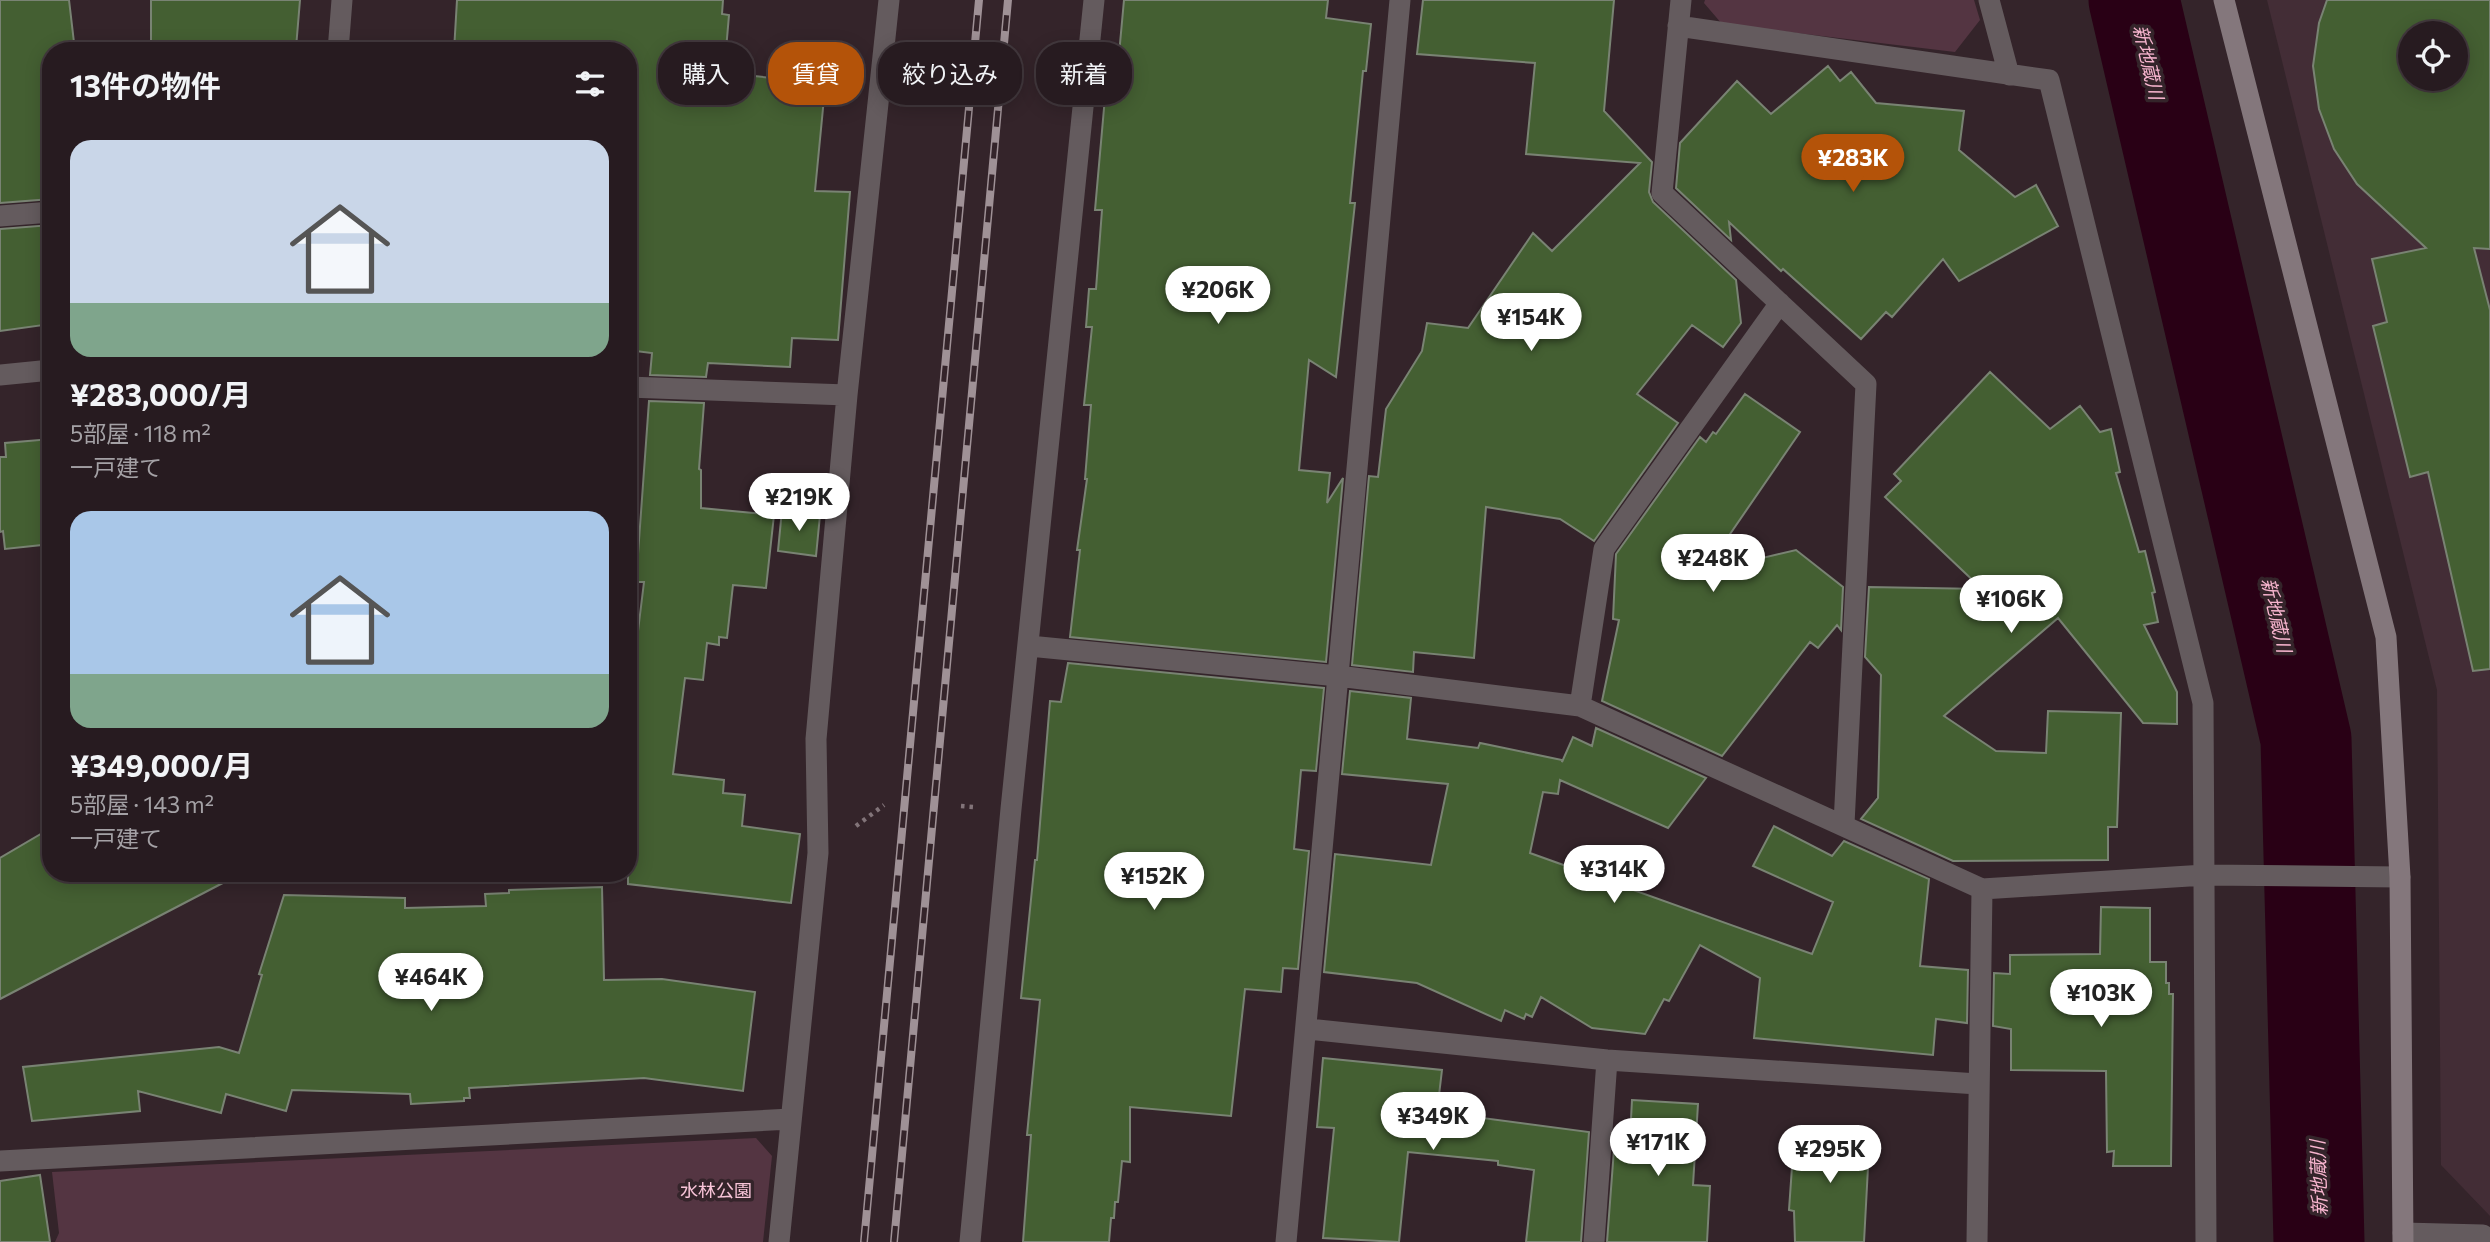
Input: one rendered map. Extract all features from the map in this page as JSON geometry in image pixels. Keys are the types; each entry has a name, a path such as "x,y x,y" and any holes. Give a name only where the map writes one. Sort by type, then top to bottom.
{"street":[{"path":"339,42 342,0"},
{"path":"779,1242 818,853 816,739 847,395 889,0"},
{"path":"971,1242 1011,809 1094,0"},
{"path":"1286,1242 1308,1029 1400,0"},
{"path":"1681,0 1662,193 1866,384 1844,824"},
{"path":"1989,0 2009,75"},
{"path":"2224,0 2386,637 2400,877 2403,1237 2483,1235 2490,1241"},
{"path":"1678,26 2049,80 2203,704 2206,1242"},
{"path":"0,216 42,213"},
{"path":"1580,706 1604,549 1780,303"},
{"path":"0,375 42,371"},
{"path":"637,387 847,395"},
{"path":"1029,646 1338,676 1580,706 1982,888 2205,875 2400,877"},
{"path":"1976,1242 1982,888"},
{"path":"1308,1029 1607,1060 1978,1084"},
{"path":"1594,1242 1607,1060"},
{"path":"0,1161 791,1119"}],"path":[{"path":"849,831 884,805"}],"shaded area":[{"path":"2267,0 2490,0 2490,1216 2441,1165 2437,690"}],"green space":[{"path":"1705,0 1974,0 1980,20 1955,52 1722,24 1704,3"},
{"name":"水林公園","path":"756,1138 772,1156 763,1242 55,1242 59,1233 52,1172"}],"building":[{"path":"0,0 69,0 74,42 42,42 42,200 0,203"},
{"path":"151,0 300,0 296,42 151,42"},
{"path":"457,0 723,0 722,14 729,15 727,42 658,42 658,105 754,105 754,76 768,78 768,105 823,105 815,191 850,192 838,340 792,338 790,367 708,363 706,377 650,375 652,353 637,351 637,42 455,42"},
{"path":"1124,0 1328,0 1326,18 1371,24 1366,71 1363,71 1350,203 1355,203 1336,377 1309,360 1299,470 1330,473 1327,503 1343,478 1326,662 1070,637 1080,550 1077,550 1087,479 1091,405 1084,405 1092,327 1086,327 1089,289 1096,289 1102,210 1095,210 1104,105 1132,105 1132,42 1120,42"},
{"path":"1423,0 1614,0 1604,111 1652,162 1649,192 1653,202 1736,280 1741,323 1723,347 1692,325 1637,394 1678,423 1594,541 1560,519 1486,507 1474,658 1414,652 1413,672 1352,665 1369,476 1378,477 1386,409 1422,351 1427,323 1468,328 1533,233 1552,251 1640,163 1526,154 1535,63 1417,54"},
{"path":"2327,0 2490,0 2490,249 2474,248 2490,310 2490,669 2473,671 2428,472 2410,477 2373,326 2387,322 2372,259 2426,248 2357,184 2334,149 2319,109 2313,66 2319,23"},
{"path":"1828,66 1840,81 1851,72 1876,103 1964,111 1959,150 2015,197 2036,185 2058,226 1959,281 1943,259 1892,317 1886,312 1861,339 1783,269 1781,271 1729,222 1731,240 1676,188 1680,143 1737,81 1771,114"},
{"path":"42,226 42,325 0,331 0,229"},
{"path":"1990,372 2050,429 2080,406 2100,432 2111,429 2120,472 2116,473 2139,552 2145,551 2155,592 2152,593 2158,622 2144,625 2177,692 2177,724 2143,723 2058,618 1944,716 1996,751 2046,753 2048,711 2121,713 2117,827 2108,827 2108,860 1953,861 1861,819 1878,798 1881,675 1865,657 1869,587 1982,589 1885,497 1901,481 1894,474"},
{"path":"1745,394 1800,432 1704,572 1796,550 1843,587 1841,630 1837,625 1818,648 1810,642 1722,756 1602,701 1619,620 1613,619 1616,554 1700,437 1706,442 1713,432 1716,434"},
{"path":"649,401 704,403 699,469 701,508 774,515 766,588 733,585 727,638 719,637 719,645 707,643 703,680 685,678 673,774 724,780 723,793 745,795 742,826 800,834 791,903 628,884 637,882 637,639 644,582 637,582"},
{"path":"42,440 42,545 5,549 3,531 0,532 0,457 6,457 5,443"},
{"path":"782,510 820,515 816,556 778,551"},
{"path":"1068,663 1324,688 1316,771 1301,770 1294,849 1309,851 1298,969 1283,968 1281,992 1245,989 1231,1116 1130,1107 1130,1162 1122,1161 1118,1202 1115,1202 1114,1218 1111,1218 1109,1242 1023,1242 1031,1135 1027,1135 1040,1000 1021,998 1037,860 1050,701 1061,702"},
{"path":"1350,691 1411,698 1407,739 1478,748 1480,743 1562,762 1573,737 1592,746 1596,728 1706,778 1668,828 1560,780 1558,794 1543,792 1530,853 1812,954 1833,902 1753,866 1774,826 1832,856 1844,841 1929,879 1920,966 1968,970 1967,1023 1936,1019 1933,1055 1754,1038 1760,978 1700,945 1669,1001 1664,999 1645,1034 1592,1028 1541,997 1532,1017 1526,1014 1524,1019 1505,1010 1501,1021 1417,983 1324,972 1335,854 1431,865 1448,784 1342,774"},
{"path":"42,833 42,882 225,882 0,999 0,858"},
{"path":"602,887 604,980 662,979 755,992 743,1091 644,1078 469,1088 470,1098 464,1098 464,1101 411,1104 410,1094 292,1090 286,1111 226,1094 221,1113 138,1091 140,1111 32,1121 23,1067 219,1047 239,1053 262,975 259,974 284,895 405,898 405,908 486,906 485,894 509,893 509,890"},
{"path":"2101,907 2150,908 2150,962 2166,962 2166,983 2169,983 2169,994 2173,994 2171,1166 2113,1166 2114,1151 2107,1152 2106,1071 2011,1070 2011,1029 1993,1026 1994,973 2010,974 2010,955 2100,954"},
{"path":"1323,1058 1442,1070 1437,1112 1589,1132 1581,1242 1526,1242 1534,1170 1498,1165 1498,1161 1408,1152 1399,1242 1323,1238 1334,1128 1317,1127"},
{"path":"1632,1100 1698,1104 1693,1185 1710,1186 1707,1242 1607,1242 1615,1136 1630,1138"},
{"path":"1799,1126 1870,1130 1864,1242 1795,1242 1794,1211 1789,1210 1792,1167 1797,1167"},
{"path":"40,1175 50,1242 0,1242 0,1181"}],"waterway":[{"name":"新地蔵川","path":"2134,0 2306,739 2319,1242"}],"railway":[{"path":"864,1242 979,0"},
{"path":"894,1242 1008,0"}]}
